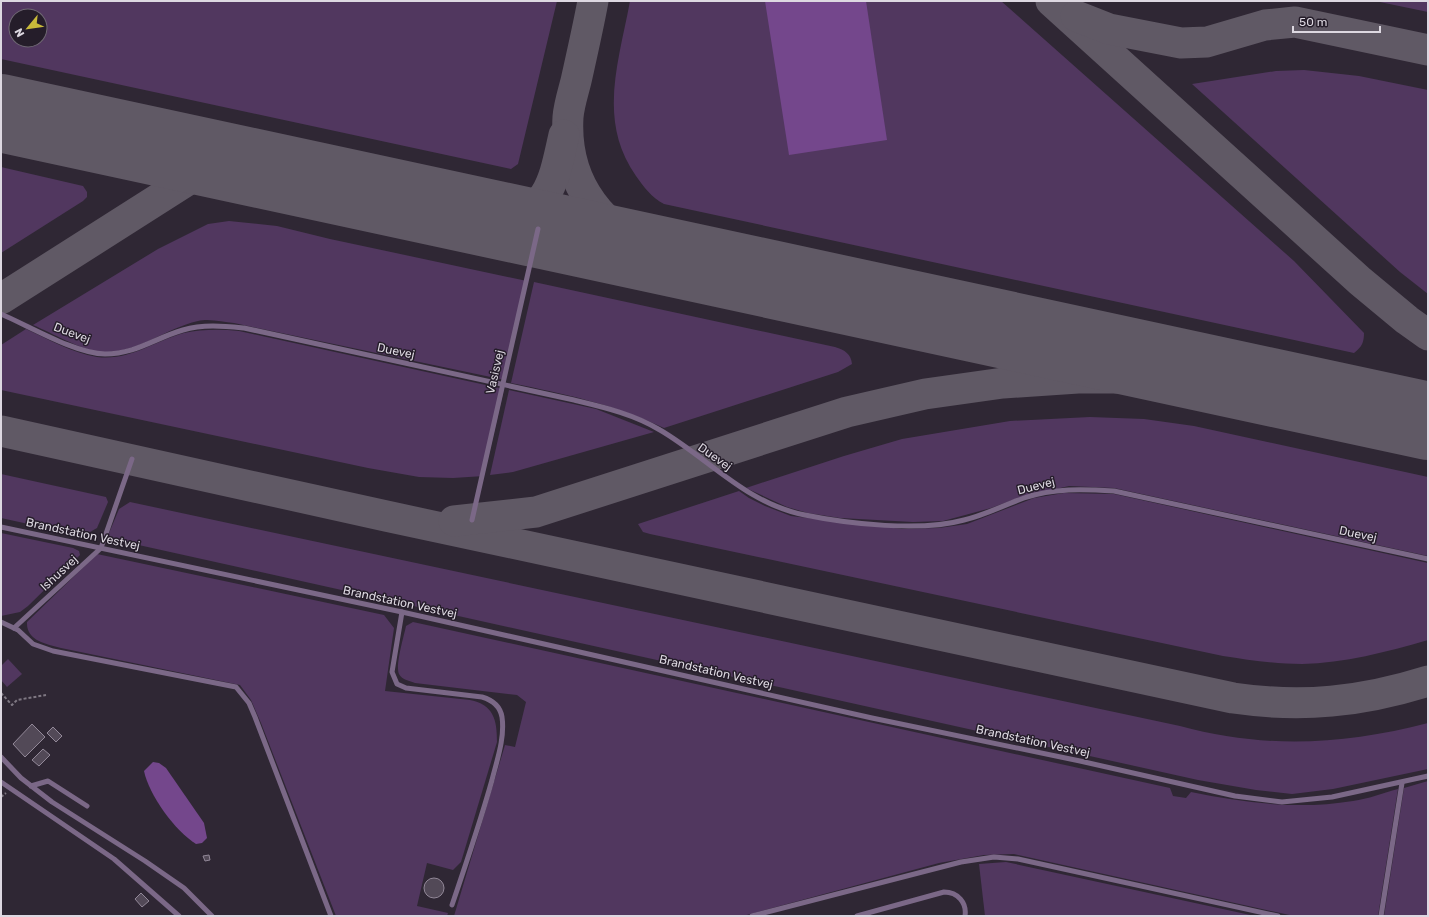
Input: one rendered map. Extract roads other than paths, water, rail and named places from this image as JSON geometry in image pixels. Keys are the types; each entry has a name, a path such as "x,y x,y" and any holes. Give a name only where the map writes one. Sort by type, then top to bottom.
{"lane":[{"name":"Vasisvej","path":"472,520 538,229"},
{"name":"Duevej","path":"1,314 80,349 104,354 134,351 183,330 203,326 244,328 574,400 638,419 660,430 758,498 804,515 863,523 940,525 964,520 1043,493 1067,489 1114,491 1428,559"},
{"name":"Ishusvej","path":"14,628 101,548 132,459"},
{"name":"Brandstation Vestvej","path":"1,527 402,612 872,718 1080,761 1235,796 1282,802 1332,797 1402,783 1428,776"},
{"path":"402,612 392,672 397,684 406,688 482,697 492,700 498,707 502,716 502,734 498,756 478,830 452,906"},
{"path":"1,622 14,628 33,644 53,651 236,687 249,703 255,717 331,916"},
{"path":"1,758 31,786 52,802 146,861 184,888 212,916"},
{"path":"31,786 48,781 87,806"},
{"path":"1,782 103,851 149,888 179,916"},
{"path":"1381,916 1402,783"},
{"path":"752,916 961,862 994,857 1041,863 1278,916"},
{"path":"857,916 944,892 952,892 961,899 966,908 965,916"}]}
